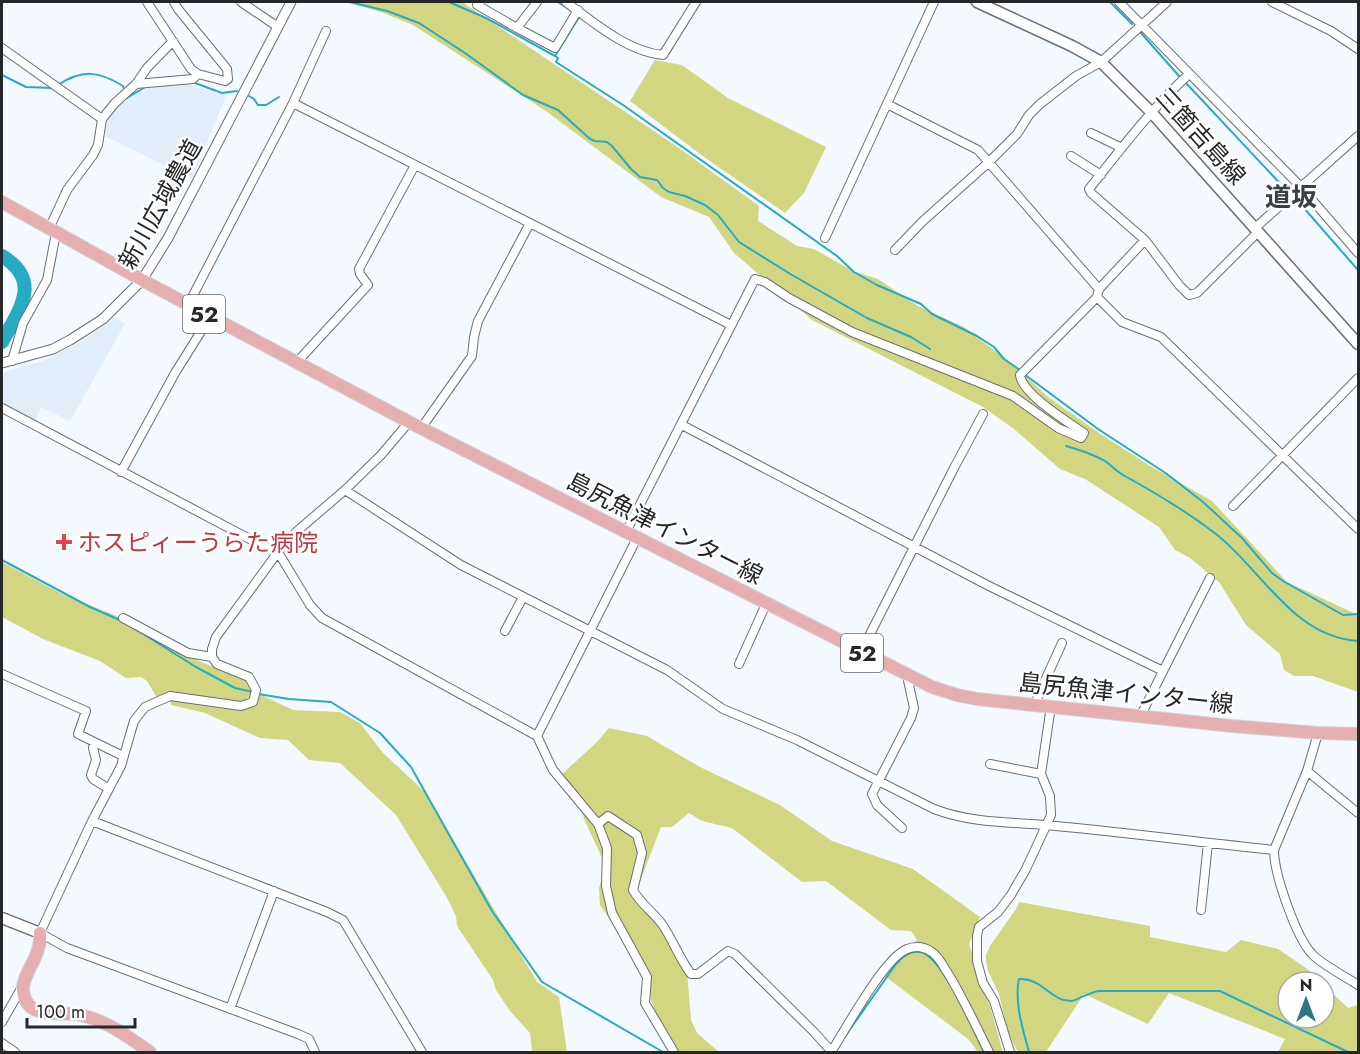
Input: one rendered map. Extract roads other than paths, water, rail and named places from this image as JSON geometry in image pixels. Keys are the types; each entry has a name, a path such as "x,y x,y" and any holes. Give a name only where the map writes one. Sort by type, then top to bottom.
{"main road":[{"name":"三箇吉島線","path":"977,2 1072,45 1101,62 1151,112 1359,344"},
{"name":"島尻魚津インター線","path":"2,202 210,317 409,422 932,687 957,695 1036,705 1318,733 1359,734"},
{"path":"2,918 40,933 41,944 22,987 24,999 35,1010 78,1014 99,1020 150,1053"}],"street":[{"path":"147,2 191,69 198,74 220,81 228,79 227,69 208,48 174,2"},
{"path":"241,2 278,27"},
{"name":"新川広域農道","path":"2,363 53,350 70,340 103,319 142,280 168,238 291,2"},
{"path":"480,2 477,5 555,48 576,13"},
{"path":"517,28 537,2"},
{"path":"566,2 576,13 612,35 654,54 663,55 696,2"},
{"path":"825,238 934,2"},
{"path":"1119,2 1359,253"},
{"path":"895,250 1017,134 1029,115 1040,104 1076,76 1101,62 1167,2"},
{"path":"1272,2 1331,31 1359,49"},
{"path":"188,305 293,103 326,30"},
{"path":"12,361 23,323 47,280 53,231 67,190 98,145 102,119 173,41"},
{"path":"2,48 102,119"},
{"path":"136,84 194,79 198,74"},
{"path":"1189,74 1151,112 1089,189 1145,240 1189,295 1197,293 1288,199 1359,136"},
{"path":"293,103 731,325"},
{"path":"887,105 978,150 1122,322 1161,337 1359,529"},
{"path":"1091,133 1122,148"},
{"path":"1071,156 1101,175"},
{"path":"297,362 368,285 359,269 415,165"},
{"path":"422,427 472,356 478,321 530,223"},
{"path":"537,736 590,630 682,425 755,279 765,282 789,298 852,332 1013,396 1058,428 1081,438 1084,433 1042,402 1021,381 1020,375 1145,240"},
{"path":"121,472 210,317"},
{"path":"1233,506 1359,378"},
{"path":"2,408 278,552 310,604 322,618 537,736 553,770 598,824 607,848 606,886 612,914 647,977 645,1003 674,1053"},
{"path":"861,652 983,414"},
{"path":"212,657 216,637 278,552 296,532 381,455 409,422"},
{"path":"682,425 989,586 1163,671"},
{"path":"345,490 461,565 667,670 723,709 797,740 915,800 955,817 1274,850"},
{"path":"1141,715 1210,578"},
{"path":"505,631 523,597"},
{"path":"739,664 766,604"},
{"path":"123,618 188,653 212,657 218,664 249,677 256,690 253,702 241,706 170,696 145,707 134,721 121,766 92,820 40,933 67,948 298,1034 309,1039 315,1053"},
{"path":"1036,705 1062,643"},
{"path":"2,674 86,711 78,734 123,756"},
{"path":"902,828 877,805 872,794 912,718 914,708 907,676"},
{"path":"1010,1053 993,1001 980,972 977,961 977,936 980,927 998,912 1011,895 1051,815 1050,796 1041,774 1051,706"},
{"path":"1318,733 1307,771 1274,850 1274,864 1302,939 1312,956 1359,985"},
{"path":"94,742 96,760 91,775 93,779 109,789"},
{"path":"990,764 1041,774"},
{"path":"1307,771 1359,813"},
{"path":"598,824 608,816 637,836 642,853 633,890 639,901 663,925 683,964 691,974 698,975 728,951 735,954 832,1052 884,971 896,957 906,949 924,948 938,958 961,996 989,1053"},
{"path":"92,820 343,920 422,1053"},
{"path":"1201,910 1208,843"},
{"path":"230,1009 274,891"},
{"path":"2,1022 22,987"},
{"path":"2,1043 15,1053"}],"waterway":[{"path":"350,2 387,11 419,23 523,95 558,110 590,139 607,142 640,177 657,180 669,192 705,205 718,215 739,242 867,318 911,337 930,349"},
{"path":"449,2 486,18 555,56 558,58 556,62 623,105 837,256 854,272 877,285 921,304 932,314 977,336 994,347 1004,359 1020,370"},
{"path":"558,2 573,12"},
{"path":"1110,2 1132,24"},
{"path":"555,56 579,17 577,15"},
{"path":"1141,33 1179,76"},
{"path":"2,75 26,87 53,88"},
{"path":"58,85 75,76 98,75 123,86 127,98 147,86"},
{"path":"189,83 222,93 237,91"},
{"path":"1186,83 1288,192"},
{"path":"249,96 258,105 266,105 279,97"},
{"path":"1296,199 1358,270"},
{"path":"2,256 22,275 25,286 20,307 2,342"},
{"path":"1024,374 1098,429 1167,474 1203,502 1242,538 1272,573 1283,581 1343,615 1358,614"},
{"path":"1066,446 1105,461 1216,534 1280,600 1315,628 1335,637 1358,641"},
{"path":"2,560 90,607 122,621"},
{"path":"132,627 196,667 235,688 253,692"},
{"path":"258,694 331,702 380,733 411,767 492,911 542,982 663,1052"},
{"path":"846,1035 896,964 910,953 920,952 929,956 947,980 984,1052"},
{"path":"1029,1052 1018,1006 1019,979 1034,982 1058,998 1072,1001 1099,991 1220,991 1348,1052"}],"place":[{"name":"ホスピィーうらた病院","path":"64,542"}],"district":[{"name":"道坂","path":"1291,197"}]}
